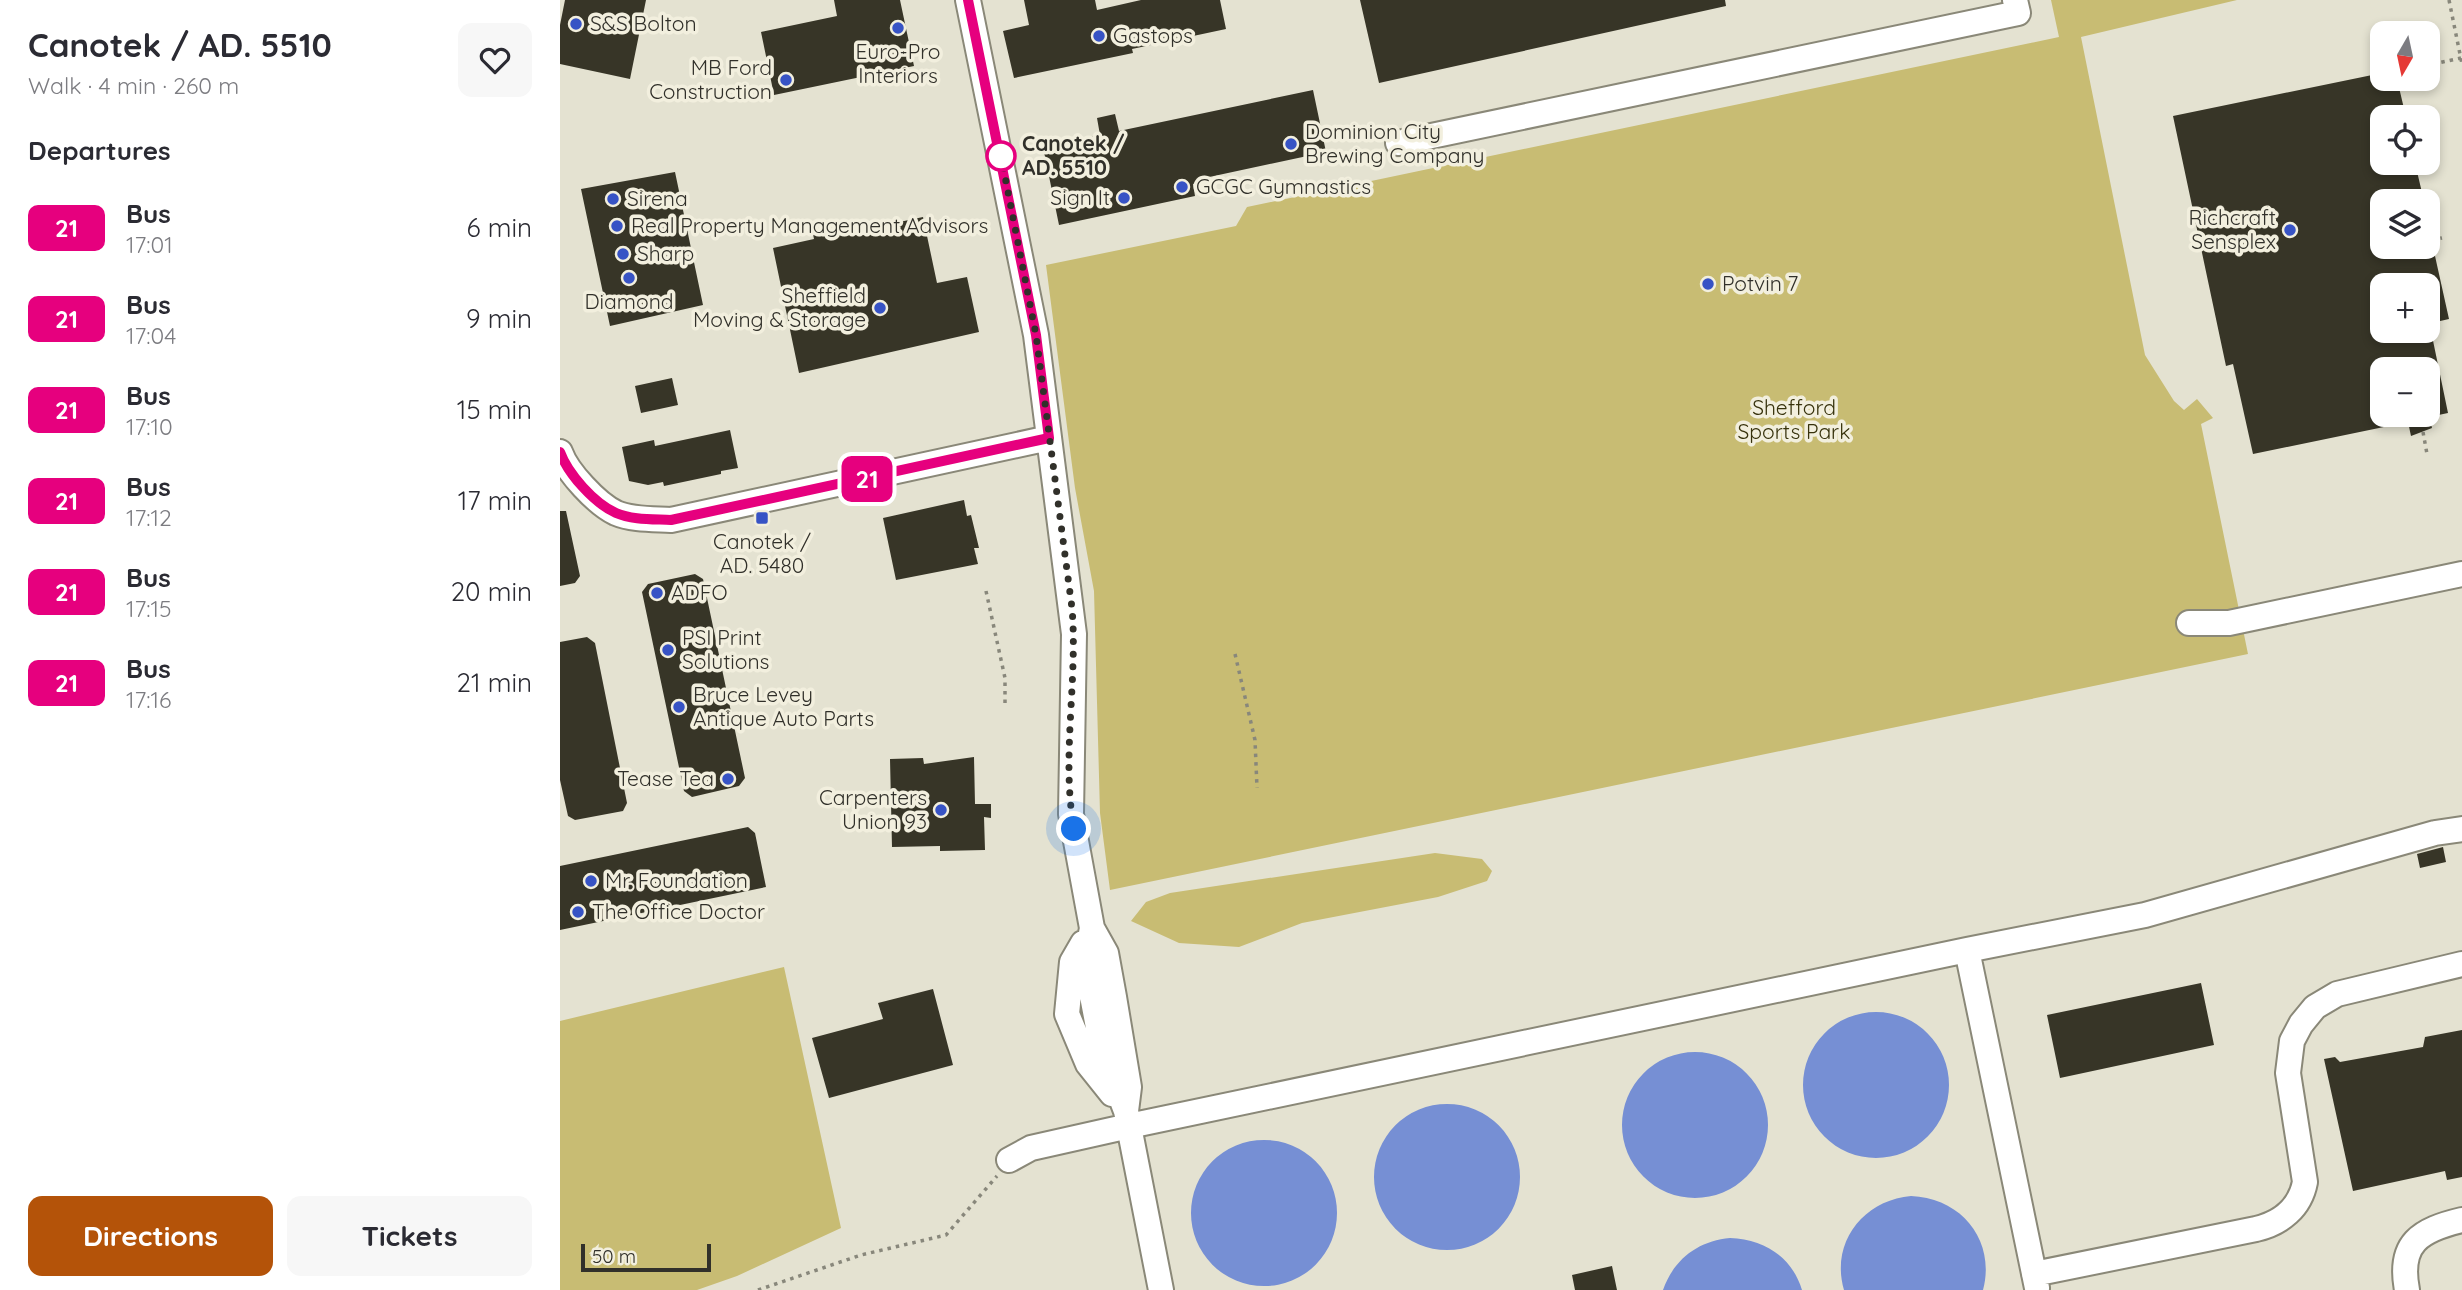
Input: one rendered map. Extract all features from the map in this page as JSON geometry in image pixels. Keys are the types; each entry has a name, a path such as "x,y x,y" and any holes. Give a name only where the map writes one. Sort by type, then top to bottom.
{"street":[{"path":"968,0 1036,335 1074,634 1071,814 1092,928 1086,960 1102,1048 1127,1119 1161,1290"},
{"path":"1398,143 2018,13 2015,0"},
{"path":"560,452 577,478 600,503 617,514 671,520 1049,438"},
{"path":"2189,623 2229,623 2462,573"},
{"path":"1009,1160 1031,1148 1127,1119 2145,915 2435,833 2462,829"},
{"path":"1967,950 2036,1282 2270,1226 2281,1218 2295,1207 2303,1193 2305,1182 2288,1073 2292,1041 2301,1024 2315,1007 2337,994 2462,964"},
{"path":"2407,1290 2404,1266 2408,1250 2419,1237 2436,1226 2462,1220"}],"path":[{"path":"2449,0 2462,64"},
{"path":"2440,62 2461,58"},
{"path":"2423,432 2427,454"},
{"path":"986,591 1005,678 1005,703"},
{"path":"1235,654 1255,740 1257,788"},
{"path":"758,1290 861,1255 946,1235 1009,1160"}],"green space":[{"name":"Shefford Sports Park","path":"2051,0 2237,0 2081,37 2145,355 2174,401 2184,410 2197,399 2213,418 2201,424 2248,654 1110,890 1100,813 1094,591 1075,488 1046,265 1236,226 1247,207 2059,37"},
{"path":"1435,853 1482,859 1492,871 1487,881 1438,897 1302,923 1239,947 1179,943 1131,921 1146,902 1170,893"},
{"path":"784,967 841,1228 737,1276 697,1290 560,1290 560,1021"}],"water":[{"path":"1876,1012 1904,1018 1927,1034 1943,1057 1949,1085 1943,1113 1927,1136 1904,1152 1876,1158 1848,1152 1825,1136 1809,1113 1803,1085 1809,1057 1825,1034 1848,1018"},
{"path":"1695,1052 1723,1058 1746,1074 1762,1097 1768,1125 1762,1153 1746,1176 1723,1192 1695,1198 1667,1192 1644,1176 1628,1153 1622,1125 1628,1097 1644,1074 1667,1058"},
{"path":"1447,1104 1475,1110 1498,1126 1514,1149 1520,1177 1514,1205 1498,1228 1475,1244 1447,1250 1419,1244 1396,1228 1380,1205 1374,1177 1380,1149 1396,1126 1419,1110"},
{"path":"1264,1140 1292,1146 1315,1162 1331,1185 1337,1213 1331,1241 1315,1264 1292,1280 1264,1286 1236,1280 1213,1264 1197,1241 1191,1213 1197,1185 1213,1162 1236,1146"},
{"path":"1911,1196 1946,1205 1971,1225 1984,1255 1986,1272 1983,1290 1844,1290 1842,1256 1855,1226 1879,1206 1894,1199"},
{"path":"1730,1238 1754,1242 1775,1252 1791,1268 1802,1290 1663,1290 1674,1269 1689,1254 1708,1243"}],"building":[{"path":"565,0 646,0 630,79 560,64 560,25"},
{"path":"834,0 900,0 914,66 774,95 761,32 837,16"},
{"name":"Gastops","path":"1024,0 1095,0 1097,10 1141,0 1220,0 1226,29 1132,49 1133,53 1014,78 1003,31 1029,25"},
{"path":"1360,0 1725,0 1726,6 1379,83"},
{"name":"Richcraft Sensplex","path":"2370,75 2370,91 2400,91 2403,105 2370,105 2370,175 2418,175 2421,189 2370,189 2370,259 2436,259 2439,273 2370,273 2370,343 2433,343 2436,357 2370,357 2370,427 2384,427 2253,454 2233,364 2226,366 2173,116"},
{"path":"1313,90 1326,152 1200,179 1201,182 1193,184 1195,196 1059,225 1043,147 1100,135 1097,118 1115,114 1119,131"},
{"path":"675,172 703,305 610,326 581,189"},
{"name":"Sheffield Moving & Storage","path":"923,217 937,283 967,277 979,332 799,373 773,248 814,239 813,234 855,225 857,231"},
{"name":"Richcraft Sensplex","path":"2440,278 2449,319 2440,321"},
{"name":"Richcraft Sensplex","path":"2440,374 2448,413 2440,415"},
{"path":"672,378 678,405 641,413 635,386"},
{"name":"Richcraft Sensplex","path":"2409,427 2432,427 2432,428 2411,436"},
{"path":"730,430 738,468 664,486 663,482 648,485 629,481 622,447 654,440 655,446"},
{"path":"964,500 967,516 971,515 979,548 974,548 978,564 896,580 883,518"},
{"path":"560,511 566,511 580,576 575,583 560,586"},
{"path":"695,574 703,579 745,778 739,786 692,797 684,791 642,592 648,584"},
{"path":"587,637 595,643 627,803 623,811 575,820 568,816 560,780 560,642"},
{"name":"Carpenters Union 93","path":"974,757 975,804 991,804 991,818 984,817 985,850 940,851 940,846 892,847 890,759 923,758 924,764"},
{"path":"748,827 755,833 766,887 560,930 560,866"},
{"path":"2443,847 2446,862 2420,868 2417,854"},
{"path":"2201,983 2214,1045 2060,1078 2047,1015"},
{"path":"933,989 953,1065 829,1098 812,1038 883,1019 878,1003"},
{"path":"2462,1030 2462,1177 2447,1180 2445,1171 2353,1191 2324,1059 2335,1057 2340,1062 2423,1047 2425,1037"},
{"path":"1612,1266 1617,1290 1575,1290 1572,1275"}],"bus line":[{"name":"21","path":"560,452 577,478 600,503 617,514 671,520 1049,438 1036,335 968,0"}],"place":[{"name":"S&S Bolton","path":"576,24"},
{"name":"Euro-Pro Interiors","path":"898,28"},
{"name":"Gastops","path":"1099,36"},
{"name":"MB Ford Construction","path":"786,80"},
{"name":"Dominion City Brewing Company","path":"1291,144"},
{"name":"Canotek / AD. 5510","path":"1001,156"},
{"name":"GCGC Gymnastics","path":"1182,187"},
{"name":"Sign It","path":"1124,198"},
{"name":"Sirena","path":"613,199"},
{"name":"Real Property Management Advisors","path":"617,226"},
{"name":"Richcraft Sensplex","path":"2290,230"},
{"name":"Sharp","path":"623,254"},
{"name":"Diamond","path":"629,278"},
{"name":"Potvin 7","path":"1708,284"},
{"name":"Sheffield Moving & Storage","path":"880,308"},
{"name":"Canotek / AD. 5480","path":"762,518"},
{"name":"ADFO","path":"657,593"},
{"name":"PSI Print Solutions","path":"668,650"},
{"name":"Bruce Levey Antique Auto Parts","path":"679,707"},
{"name":"Tease Tea","path":"728,779"},
{"name":"Carpenters Union 93","path":"941,810"},
{"name":"Mr. Foundation","path":"591,881"},
{"name":"The Office Doctor","path":"578,912"}],"route":[{"path":"1001,156 1036,335 1072,608 1074,634 1071,814 1074,829"}]}
